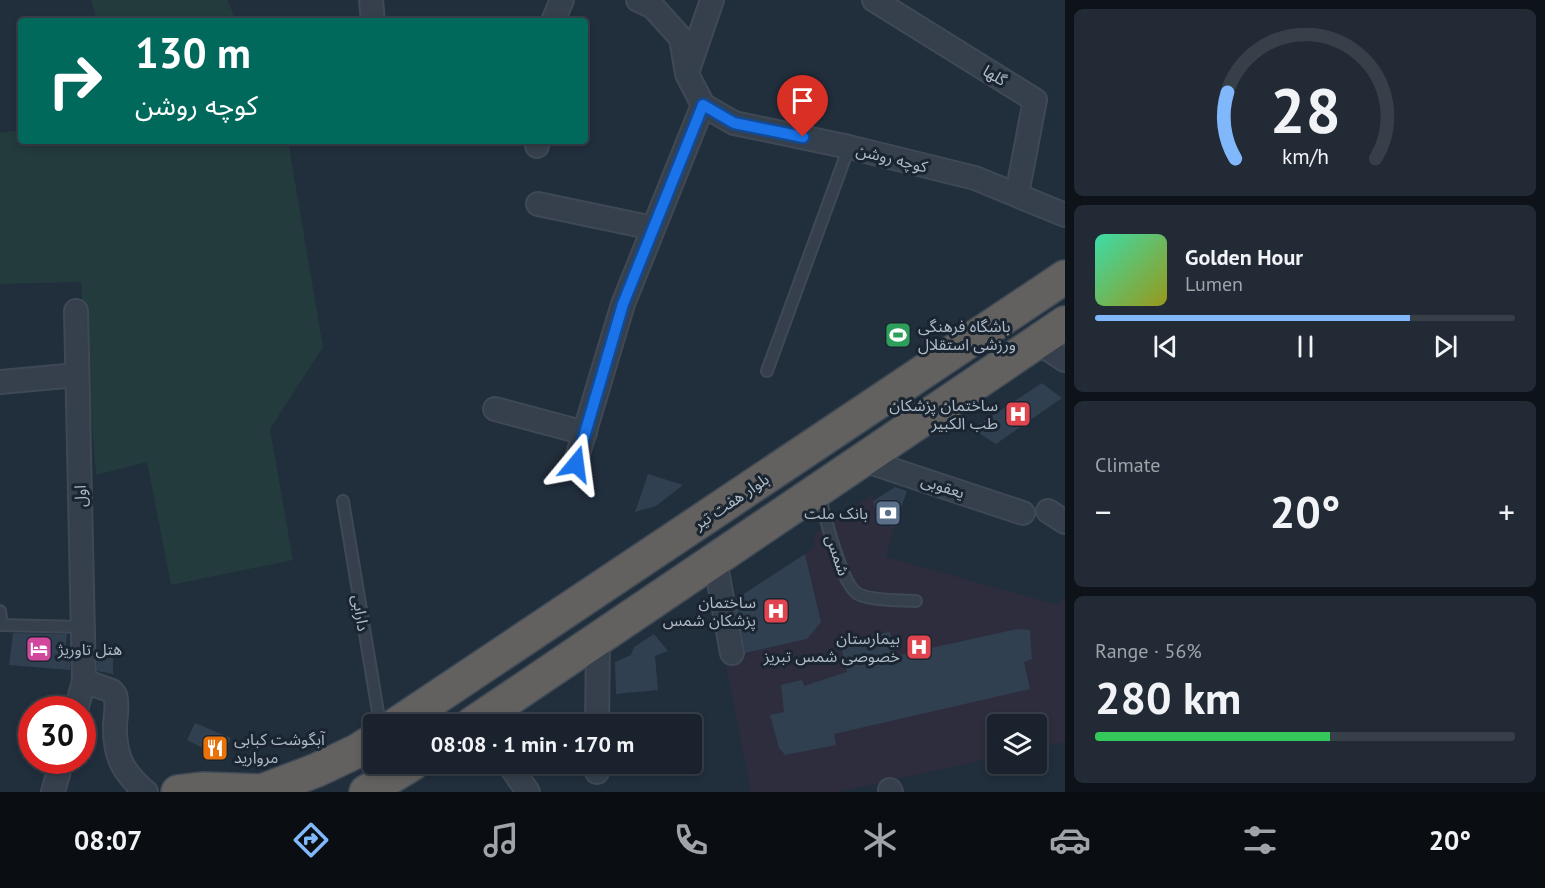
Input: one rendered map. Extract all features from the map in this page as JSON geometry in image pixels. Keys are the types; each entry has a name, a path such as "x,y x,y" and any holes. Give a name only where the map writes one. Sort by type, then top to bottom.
{"highway":[{"name":"بلوار هفت تیر","path":"412,714 1065,277"},
{"path":"492,714 598,639 1065,322"},
{"path":"194,791 262,791 317,770 363,747"},
{"path":"366,792 396,774"}],"street":[{"path":"371,0 373,18"},
{"path":"554,18 562,0"},
{"path":"576,464 623,304 703,105 687,74 681,38 653,8 638,0"},
{"path":"687,74 712,0"},
{"name":"گلها","path":"874,0 1035,100 1017,194"},
{"name":"کوچه روشن","path":"703,105 734,123 849,147 975,178 1065,216"},
{"path":"538,204 653,228"},
{"name":"اول","path":"76,311 84,681 80,696"},
{"path":"1037,342 1065,360"},
{"path":"0,382 77,375"},
{"path":"495,409 585,433"},
{"name":"یعقوبی","path":"863,459 1023,513"},
{"path":"715,560 732,653"},
{"path":"597,714 598,639"},
{"path":"84,681 112,691 115,695 115,731 119,763 130,779 146,792"},
{"path":"53,792 58,774"},
{"path":"516,774 528,792"}],"lane":[{"path":"767,370 849,147"},
{"name":"شمس","path":"818,490 848,584 858,594 876,598 916,601"},
{"name":"دارابی","path":"343,501 378,714"},
{"path":"0,610 1,625 83,627"}],"shaded area":[{"name":"بیمارستان خصوصی شمس تبریز","path":"872,495 879,524 894,527 886,557 1058,605 1065,594 1065,742 1047,746 1047,714 987,714 987,759 838,792 751,792 725,658 807,639 821,621 805,554 815,547 814,534 834,520 849,520 849,510"}],"green space":[{"path":"91,0 227,0 236,18 96,18"},
{"path":"18,130 18,144 289,144 323,347 270,429 293,560 171,585 147,462 96,475 81,282 0,284 0,133"}],"building":[{"name":"ساختمان پزشکان طب الکبیر","path":"1042,383 1062,398 996,444 972,429"},
{"path":"648,474 683,485 656,506 635,512"},
{"name":"بانک ملت","path":"895,487 907,491 894,527 879,524 873,501"},
{"name":"ساختمان پزشکان شمس","path":"805,554 821,622 807,639 745,653 736,599"},
{"path":"1017,629 1030,630 1032,659 1024,662 1030,689 834,734 836,745 785,755 779,748 770,715 784,712 781,685 802,680 804,686 847,672 840,642 890,632 895,656"},
{"name":"هتل تاوریژ","path":"13,633 67,634 65,655 70,655 70,670 9,665"},
{"path":"654,634 668,651 655,656 658,690 616,694 615,662 631,655 634,647"},
{"path":"97,655 113,655 113,674 97,671"},
{"name":"آبگوشت کبابی مروارید","path":"195,723 231,738 221,757 187,740"}],"place":[{"name":"باشگاه فرهنگی ورزشی استقلال","path":"898,335"},
{"name":"ساختمان پزشکان طب الکبیر","path":"1018,414"},
{"name":"بانک ملت","path":"888,513"},
{"name":"ساختمان پزشکان شمس","path":"776,611"},
{"name":"بیمارستان خصوصی شمس تبریز","path":"919,647"},
{"name":"هتل تاوریژ","path":"39,649"},
{"name":"آبگوشت کبابی مروارید","path":"215,748"}],"route":[{"path":"576,464 623,304 703,105 734,123 803,137"}]}
